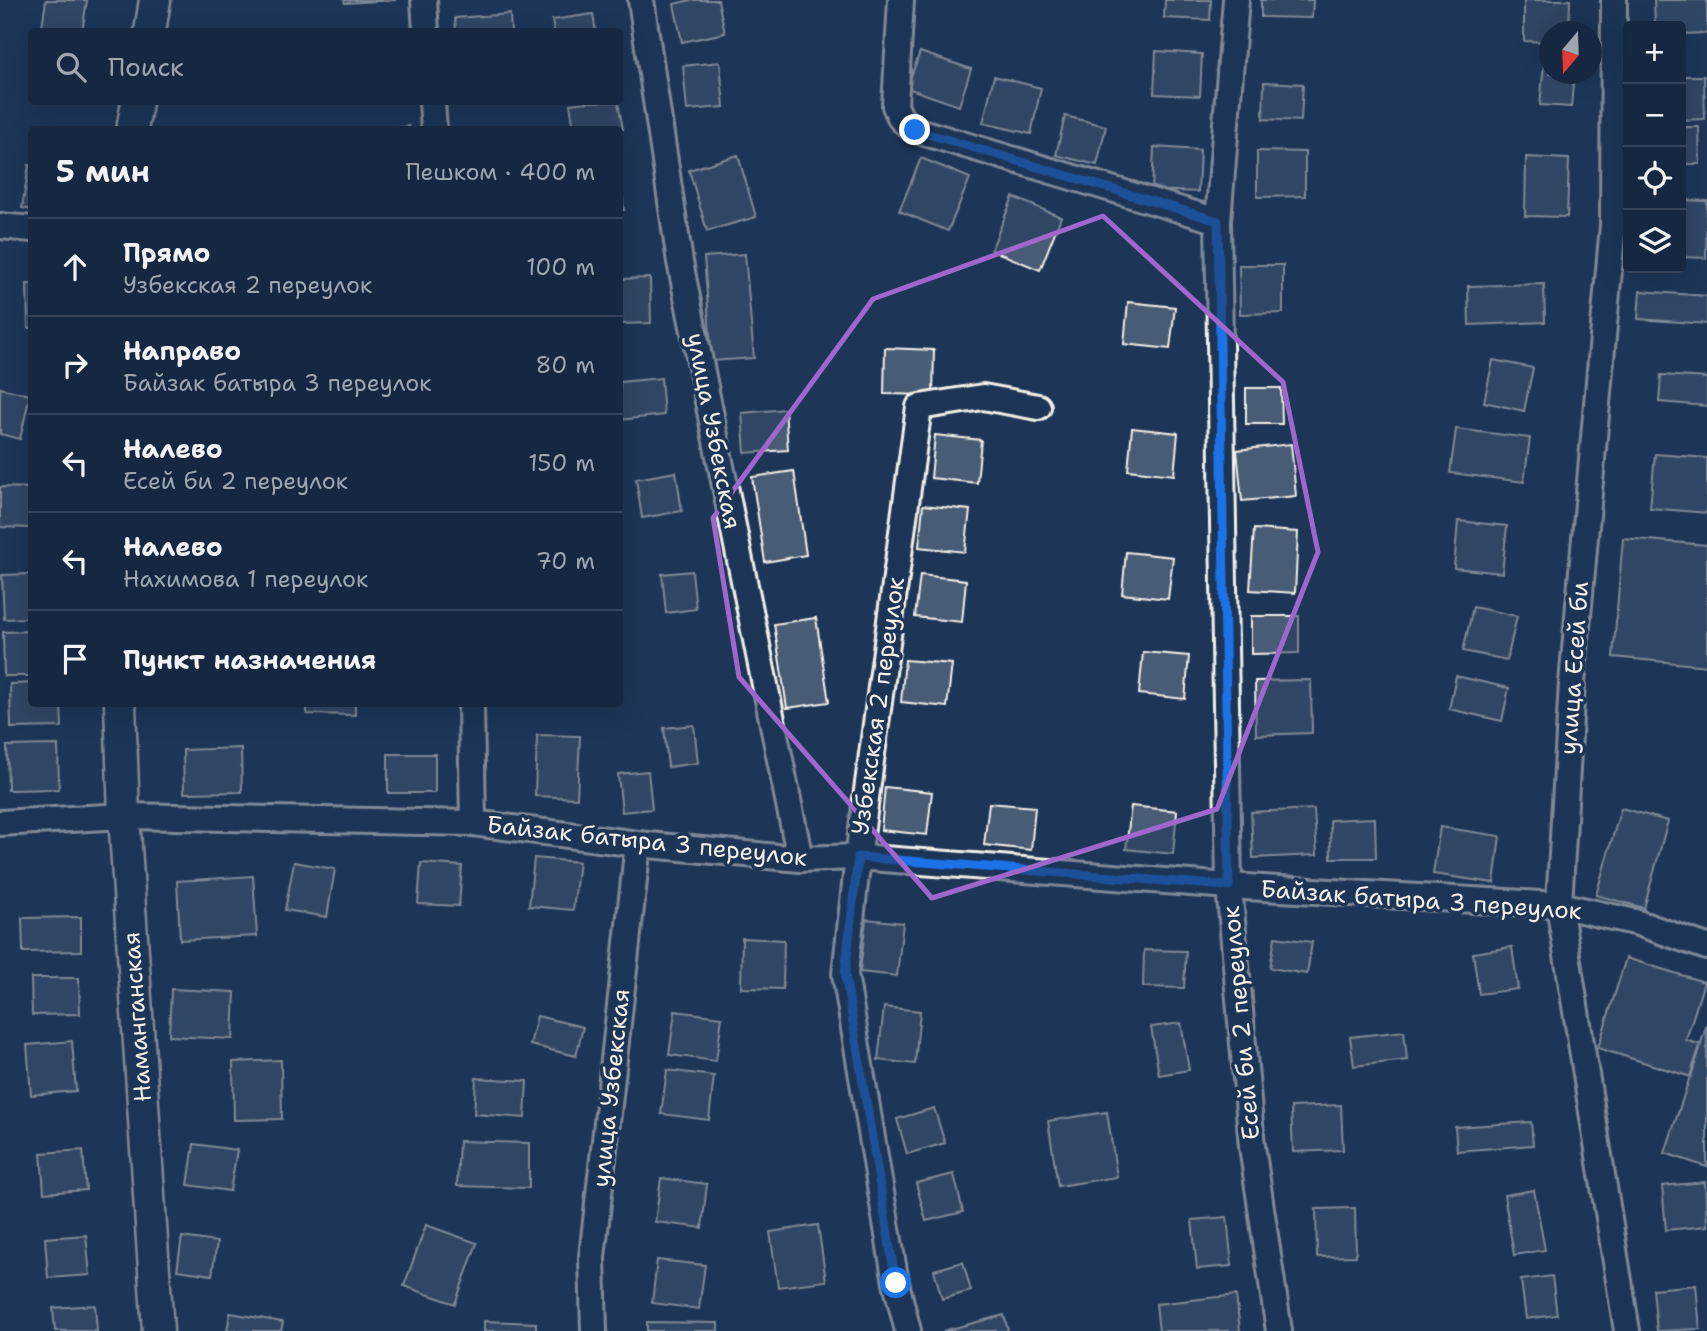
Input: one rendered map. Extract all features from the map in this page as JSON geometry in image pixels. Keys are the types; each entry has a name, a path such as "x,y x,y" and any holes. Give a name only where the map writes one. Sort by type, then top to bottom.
{"street":[{"path":"151,28 155,0"},
{"path":"424,0 426,28"},
{"name":"улица Узбекская","path":"641,0 680,262 800,859"},
{"path":"901,0 895,106 901,119 915,130 1218,221"},
{"name":"Есей би 2 переулок","path":"1236,0 1218,221 1229,886 1252,1146 1279,1331"},
{"name":"улица Есей би","path":"1614,0 1613,225 1572,683 1559,905 1627,1331"},
{"path":"133,126 136,105"},
{"path":"432,105 434,126"},
{"path":"0,226 28,229"},
{"name":"Узбекская 2 переулок","path":"908,1331 896,1283 845,974 858,857 919,407 983,397 1038,407"},
{"name":"Наманганская","path":"120,707 124,816 158,1331"},
{"path":"471,707 473,823"},
{"name":"Байзак батыра 3 переулок","path":"0,823 124,816 473,823 638,845 800,859 858,857 1229,886 1559,905 1635,922 1707,947"},
{"name":"улица Узбекская","path":"594,1331 592,1257 638,845"}],"highlighted area":[{"path":"1103,216 1283,382 1318,552 1217,809 932,898 739,677 713,518 873,299"}],"building":[{"path":"46,0 87,0 83,28 42,27"},
{"path":"344,0 396,0 345,3"},
{"path":"691,0 718,0 725,33 682,42 674,4"},
{"path":"1165,0 1211,0 1210,20 1164,18"},
{"path":"1261,0 1313,0 1312,18 1261,17"},
{"path":"1524,0 1570,0 1569,21 1539,21 1539,42 1524,41"},
{"path":"1654,0 1707,0 1707,33 1686,34 1686,21 1655,21"},
{"path":"510,14 511,28 456,28 455,18"},
{"path":"593,14 595,28 553,28 552,20"},
{"path":"1156,51 1202,54 1200,96 1154,94"},
{"path":"920,52 971,69 959,106 907,88"},
{"path":"720,62 724,107 687,110 683,66"},
{"path":"994,76 1041,88 1031,134 983,123"},
{"path":"1686,76 1704,76 1705,119 1686,120"},
{"path":"1264,82 1303,84 1301,121 1263,119"},
{"path":"1542,84 1573,84 1571,107 1540,105"},
{"path":"570,105 619,105 622,126 573,126"},
{"path":"1065,116 1106,126 1097,165 1056,155"},
{"path":"1686,127 1699,127 1700,164 1686,164"},
{"path":"1154,147 1200,150 1198,192 1152,190"},
{"path":"1257,151 1305,152 1305,196 1257,197"},
{"path":"738,155 756,217 707,231 689,170"},
{"path":"1526,157 1569,159 1567,217 1525,216"},
{"path":"921,158 970,178 948,231 899,211"},
{"path":"28,171 28,209 22,208"},
{"path":"1013,197 1061,217 1040,270 991,250"},
{"path":"1686,200 1707,201 1706,258 1686,257"},
{"path":"745,254 754,358 712,361 704,257"},
{"path":"1239,265 1283,265 1283,313 1240,314"},
{"path":"650,278 651,323 623,324 623,279"},
{"path":"1544,284 1545,322 1469,325 1468,286"},
{"path":"1640,291 1707,296 1707,324 1638,319"},
{"path":"1128,302 1175,307 1170,349 1124,344"},
{"path":"885,348 934,350 933,395 884,394"},
{"path":"1493,360 1533,368 1524,411 1484,402"},
{"path":"1661,375 1707,378 1707,406 1659,402"},
{"path":"661,378 664,415 623,420 623,382"},
{"path":"0,388 28,395 20,439 0,434"},
{"path":"1246,388 1281,388 1282,424 1246,424"},
{"path":"785,409 788,450 745,453 742,413"},
{"path":"1132,428 1178,433 1174,475 1128,470"},
{"path":"1456,429 1530,438 1524,482 1450,473"},
{"path":"935,435 981,440 977,483 931,478"},
{"path":"1291,444 1296,496 1242,501 1237,450"},
{"path":"1655,454 1707,458 1707,513 1650,508"},
{"path":"794,471 806,555 765,562 752,477"},
{"path":"676,472 682,511 642,518 636,479"},
{"path":"0,487 28,488 28,528 0,527"},
{"path":"923,505 970,510 965,552 919,547"},
{"path":"1458,521 1507,526 1502,573 1454,568"},
{"path":"1254,529 1298,532 1295,593 1250,590"},
{"path":"1623,538 1707,545 1707,666 1613,657"},
{"path":"1126,552 1173,557 1168,599 1122,594"},
{"path":"692,571 696,609 666,613 662,574"},
{"path":"28,574 28,618 4,619 2,575"},
{"path":"920,575 966,580 962,622 915,617"},
{"path":"1473,607 1517,616 1507,660 1463,651"},
{"path":"1251,616 1299,616 1299,653 1251,654"},
{"path":"816,618 829,702 787,708 774,624"},
{"path":"28,631 28,676 4,676 3,632"},
{"path":"1143,652 1189,656 1185,699 1139,694"},
{"path":"905,660 952,664 947,707 901,702"},
{"path":"1456,676 1509,688 1502,721 1449,709"},
{"path":"1311,680 1312,733 1256,735 1255,681"},
{"path":"28,683 28,707 61,707 62,727 11,728 10,684"},
{"path":"307,707 355,707 355,715 307,714"},
{"path":"694,725 698,763 668,767 664,728"},
{"path":"537,735 580,736 577,798 535,796"},
{"path":"58,745 59,789 8,790 7,746"},
{"path":"241,748 242,792 184,793 183,750"},
{"path":"388,754 435,754 435,793 388,793"},
{"path":"648,771 652,809 622,812 618,774"},
{"path":"885,787 932,792 927,835 881,830"},
{"path":"989,803 1035,807 1031,850 984,845"},
{"path":"1131,806 1177,811 1173,854 1126,849"},
{"path":"1621,808 1668,821 1644,908 1596,895"},
{"path":"1314,809 1317,855 1253,858 1251,812"},
{"path":"1375,818 1376,858 1331,858 1330,820"},
{"path":"1440,827 1500,836 1494,883 1433,874"},
{"path":"534,858 579,862 573,910 529,906"},
{"path":"294,862 335,869 327,917 285,910"},
{"path":"421,863 462,866 459,906 418,904"},
{"path":"253,876 257,936 180,940 177,881"},
{"path":"81,917 81,951 23,952 22,918"},
{"path":"866,919 903,923 897,976 860,972"},
{"path":"1275,937 1312,942 1307,974 1270,968"},
{"path":"742,938 784,940 783,989 741,988"},
{"path":"1512,947 1518,989 1479,994 1473,953"},
{"path":"1144,950 1186,951 1184,988 1143,987"},
{"path":"1626,958 1704,982 1686,1040 1701,1045 1691,1077 1598,1048"},
{"path":"31,978 79,978 80,1014 32,1015"},
{"path":"171,989 235,992 233,1039 169,1036"},
{"path":"884,1007 920,1011 915,1064 878,1060"},
{"path":"675,1011 722,1017 716,1061 669,1055"},
{"path":"537,1016 583,1027 576,1056 530,1045"},
{"path":"1181,1023 1189,1070 1159,1075 1151,1027"},
{"path":"1707,1024 1707,1167 1665,1153"},
{"path":"1404,1031 1407,1060 1354,1066 1350,1037"},
{"path":"72,1041 76,1091 31,1095 27,1045"},
{"path":"281,1060 282,1119 234,1120 233,1062"},
{"path":"667,1070 714,1076 709,1120 661,1114"},
{"path":"476,1078 527,1081 525,1118 474,1114"},
{"path":"1341,1105 1343,1150 1293,1152 1291,1107"},
{"path":"934,1108 945,1143 907,1154 897,1119"},
{"path":"1107,1112 1117,1177 1058,1186 1048,1121"},
{"path":"1531,1122 1533,1145 1457,1151 1455,1127"},
{"path":"459,1141 529,1143 529,1188 457,1186"},
{"path":"194,1144 237,1150 230,1191 188,1185"},
{"path":"83,1150 86,1190 44,1193 41,1153"},
{"path":"954,1174 963,1212 926,1221 916,1183"},
{"path":"661,1178 707,1184 702,1228 655,1222"},
{"path":"1705,1182 1707,1226 1666,1230 1662,1186"},
{"path":"1534,1190 1545,1250 1514,1255 1504,1195"},
{"path":"1355,1208 1356,1256 1317,1257 1316,1209"},
{"path":"1227,1217 1232,1266 1197,1269 1192,1220"},
{"path":"426,1225 477,1243 455,1304 404,1286"},
{"path":"818,1225 826,1281 778,1287 770,1232"},
{"path":"86,1235 90,1275 48,1278 45,1238"},
{"path":"182,1237 217,1242 212,1275 177,1270"},
{"path":"657,1260 705,1265 699,1309 652,1303"},
{"path":"963,1262 971,1291 942,1299 934,1270"},
{"path":"1552,1276 1557,1315 1526,1319 1521,1280"},
{"path":"1696,1285 1700,1329 1657,1331 1653,1289"},
{"path":"1236,1295 1240,1331 1159,1331 1156,1304"},
{"path":"95,1305 97,1331 55,1331 53,1308"},
{"path":"230,1313 283,1322 281,1331 227,1331"},
{"path":"1004,1315 1008,1331 943,1331"},
{"path":"484,1321 536,1323 536,1331 484,1331"},
{"path":"647,1322 718,1323 718,1331 647,1331"}],"route":[{"path":"896,1283 845,974 858,857 1229,886 1218,221 915,130"}]}
